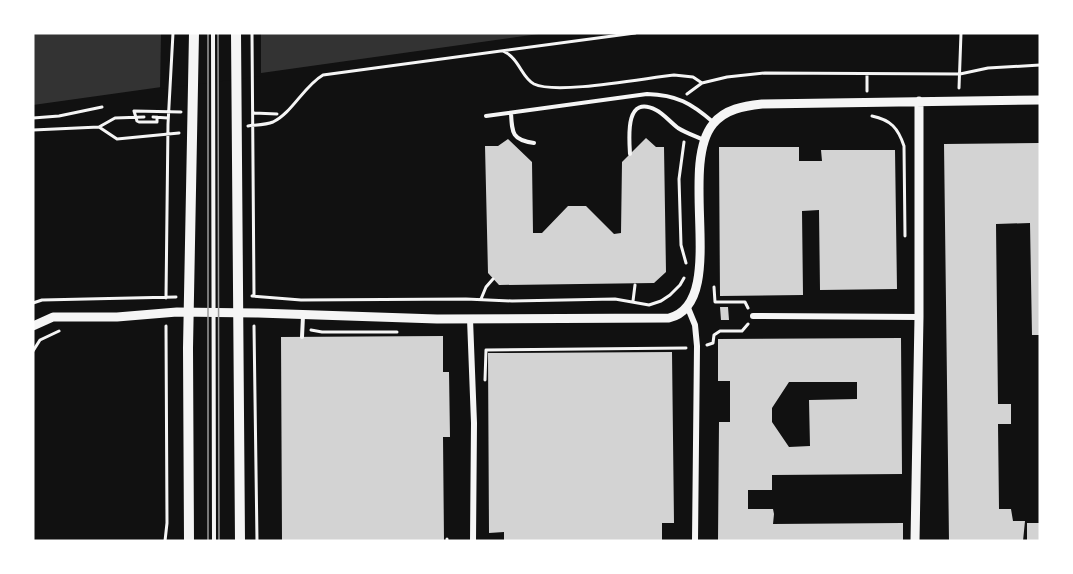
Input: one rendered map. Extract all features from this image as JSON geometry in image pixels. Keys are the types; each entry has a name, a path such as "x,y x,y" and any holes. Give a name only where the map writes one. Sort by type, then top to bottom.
{"main road":[{"path":"188,538 188,348 194,33"},
{"path":"236,33 240,541"}],"street":[{"path":"915,541 920,317 920,100"},
{"path":"33,325 53,317 117,317 177,312 470,319 669,318 679,315 688,308 694,298 699,270 699,164 704,140 714,123 733,109 747,105 920,100 1040,100"},
{"path":"688,308 695,325 697,346 696,541"},
{"path":"753,316 920,317"},
{"path":"470,319 474,423 473,541"}],"lane":[{"path":"213,33 214,541"},
{"path":"486,116 647,94 665,95 685,101 714,123"},
{"path":"630,154 629,125 632,115 637,109 646,107 654,109 685,132 704,140"},
{"path":"511,112 511,128 515,137 534,143"},
{"path":"302,337 303,316"}],"path":[{"path":"166,305 168,118 173,33"},
{"path":"252,33 254,300"},
{"path":"245,126 272,123 314,80 323,75 635,33"},
{"path":"960,74 961,33"},
{"path":"501,50 516,60 529,81 550,89 674,75 693,76 702,83"},
{"path":"685,101 688,92 702,83 728,77 765,73 960,74 1008,66 1040,65"},
{"path":"867,73 867,102 870,116 892,123 899,132 904,146 904,237"},
{"path":"33,118 59,116 102,107"},
{"path":"168,118 155,117 157,122 139,122 134,111 177,112"},
{"path":"250,113 278,114 270,122 253,123"},
{"path":"33,130 99,127 115,118 144,117 136,117"},
{"path":"99,127 117,139 190,132"},
{"path":"247,296 301,300 615,299 649,305 661,301 680,285 686,261 681,245 679,179 685,132"},
{"path":"482,299 486,287 493,279"},
{"path":"633,301 635,285"},
{"path":"485,388 486,350 678,350 713,343 714,335 720,331 742,331 753,316 745,302 715,302 714,287"},
{"path":"33,303 42,300 177,297"},
{"path":"165,541 167,523 166,316"},
{"path":"254,324 257,541"},
{"path":"248,325 259,324"},
{"path":"302,328 322,332 397,332"},
{"path":"33,351 40,340 49,334 69,330"}],"shaded area":[{"path":"33,33 546,33 33,105"}],"pier":[{"path":"161,33 261,33 261,76 160,89"}],"building":[{"path":"646,138 656,147 664,147 666,272 654,283 499,285 488,273 485,146 498,146 508,139 532,162 533,233 542,233 568,206 586,206 614,234 621,233 622,162"},
{"path":"1040,143 1040,335 1032,335 1030,223 996,224 998,404 1011,404 1011,424 998,424 999,509 1011,509 1013,521 1025,521 1023,541 949,541 944,144"},
{"path":"719,147 799,147 799,161 822,161 821,150 895,150 897,289 820,290 819,210 802,211 803,295 720,296"},
{"path":"720,307 728,307 729,320 721,320"},
{"path":"443,336 443,372 449,372 450,437 443,437 444,541 282,541 281,337"},
{"path":"901,338 902,474 772,475 772,490 748,490 748,509 773,509 773,524 903,523 903,540 718,541 719,422 730,422 730,381 718,381 718,339","holes":["789,382 857,382 857,399 809,400 810,446 789,447 772,422 772,408"]},
{"path":"672,352 674,523 662,523 662,541 504,541 504,532 489,533 488,353"},
{"path":"1027,523 1040,523 1040,541 1027,541"}],"tram line":[{"path":"208,33 208,541"},
{"path":"218,33 219,541"}]}
